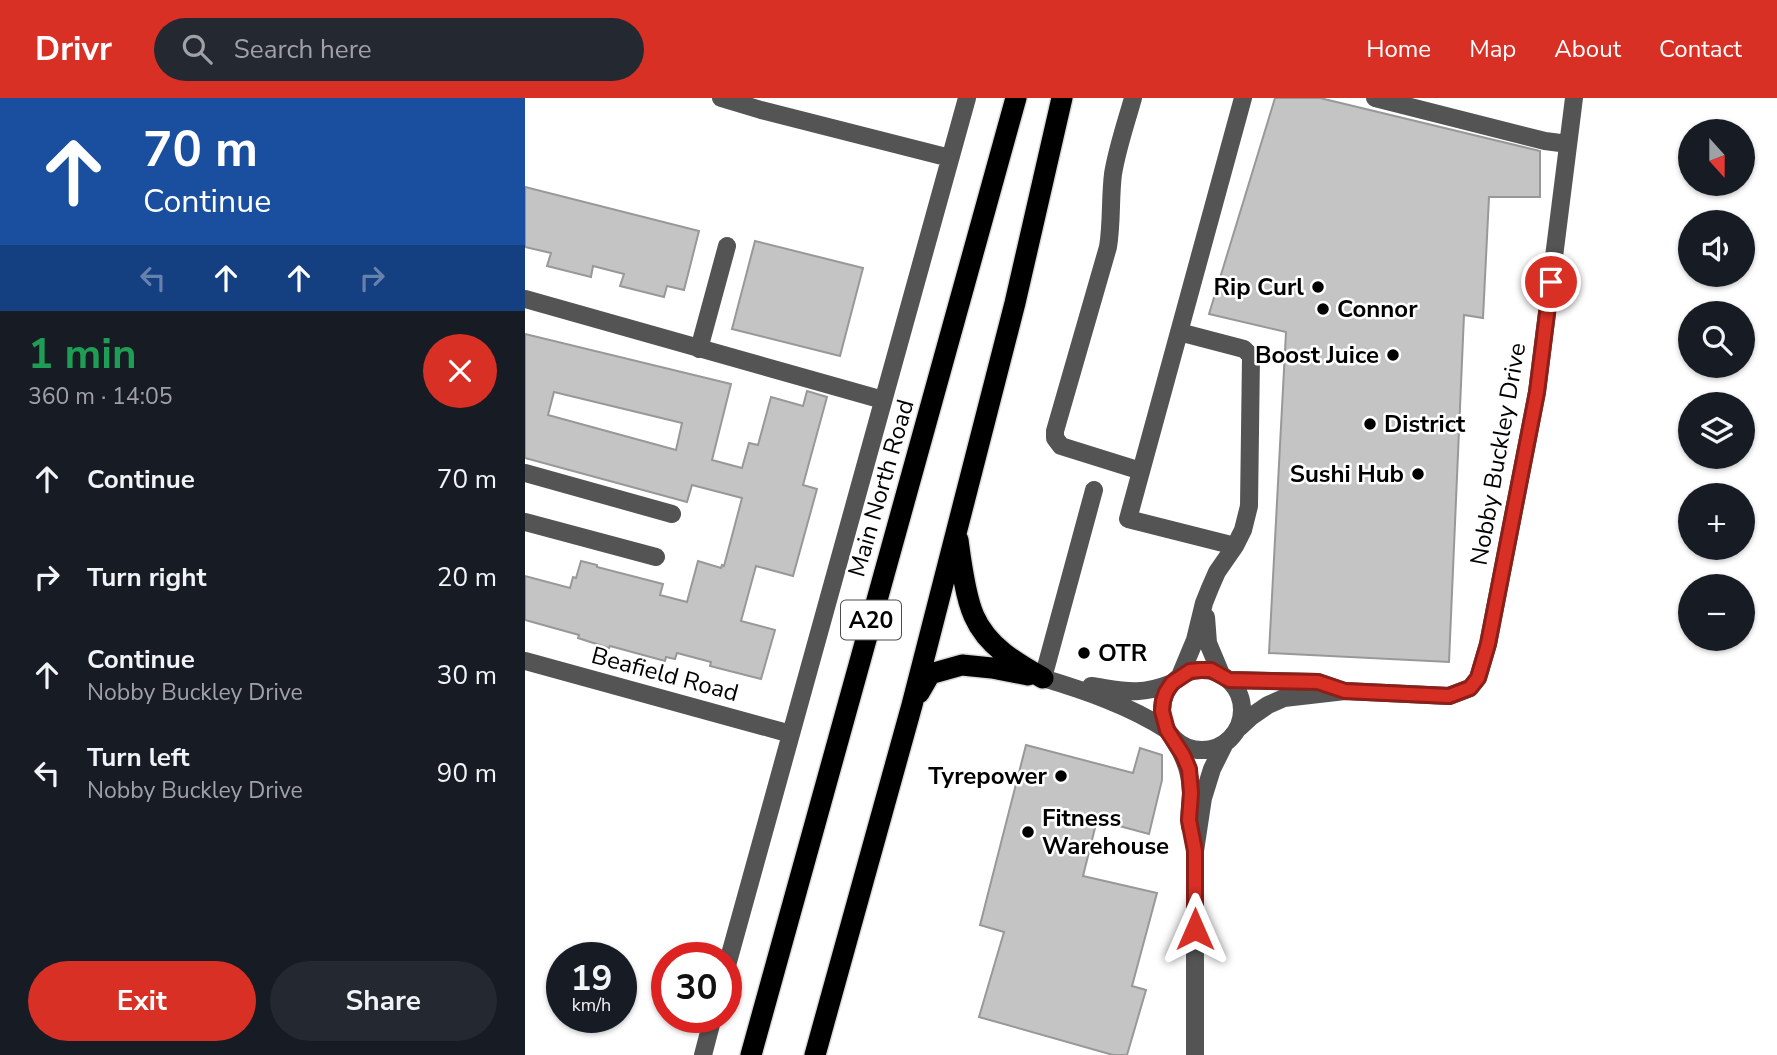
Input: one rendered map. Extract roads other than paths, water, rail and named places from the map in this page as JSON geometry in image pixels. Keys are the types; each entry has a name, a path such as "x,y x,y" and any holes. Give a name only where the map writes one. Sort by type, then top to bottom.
{"highway":[{"name":"Main North Road","path":"751,1055 1016,98"},
{"name":"A20","path":"815,1055 912,705 1014,303 1062,98"},
{"path":"956,531 974,616 983,632 1000,650 1048,679"},
{"path":"912,705 930,674 962,665 1048,679"}],"street":[{"path":"721,98 950,158"},
{"name":"Main North Road","path":"733,942 967,98"},
{"path":"1133,98 1114,170 1108,247 1055,438 1061,446 1141,471"},
{"path":"1235,546 1128,519 1243,98"},
{"path":"1375,98 1545,141 1569,144"},
{"name":"Nobby Buckley Drive","path":"1239,728 1268,705 1285,698 1345,691 1449,696 1470,688 1478,678 1488,644 1537,392 1574,98"},
{"path":"699,349 727,246"},
{"path":"525,299 883,400"},
{"path":"1179,332 1244,349 1251,356 1249,506 1243,530 1217,572 1204,603 1195,640 1163,701 1162,711 1170,734 1189,769 1189,820 1195,851"},
{"path":"525,473 672,514"},
{"path":"1048,679 1094,490"},
{"path":"525,522 656,557"},
{"path":"1204,603 1208,643 1225,677"},
{"name":"Beafield Road","path":"525,661 791,734"},
{"path":"1211,670 1225,677 1236,688 1241,697 1243,718 1232,738 1224,745 1202,751 1191,749 1181,745 1150,720 1117,704 1048,679 1136,693 1158,689 1190,671 1211,670"},
{"name":"Nobby Buckley Drive","path":"1225,677 1318,682 1345,691"},
{"path":"1195,1055 1195,851 1203,798 1212,769 1224,745"},
{"path":"702,1055 708,1033"}],"place":[{"name":"Rip Curl","path":"1318,287"},
{"name":"Connor","path":"1323,309"},
{"name":"Boost Juice","path":"1393,355"},
{"name":"District","path":"1370,424"},
{"name":"Sushi Hub","path":"1418,474"},
{"name":"OTR","path":"1084,653"},
{"name":"Tyrepower","path":"1061,776"},
{"name":"Fitness Warehouse","path":"1028,832"}]}
